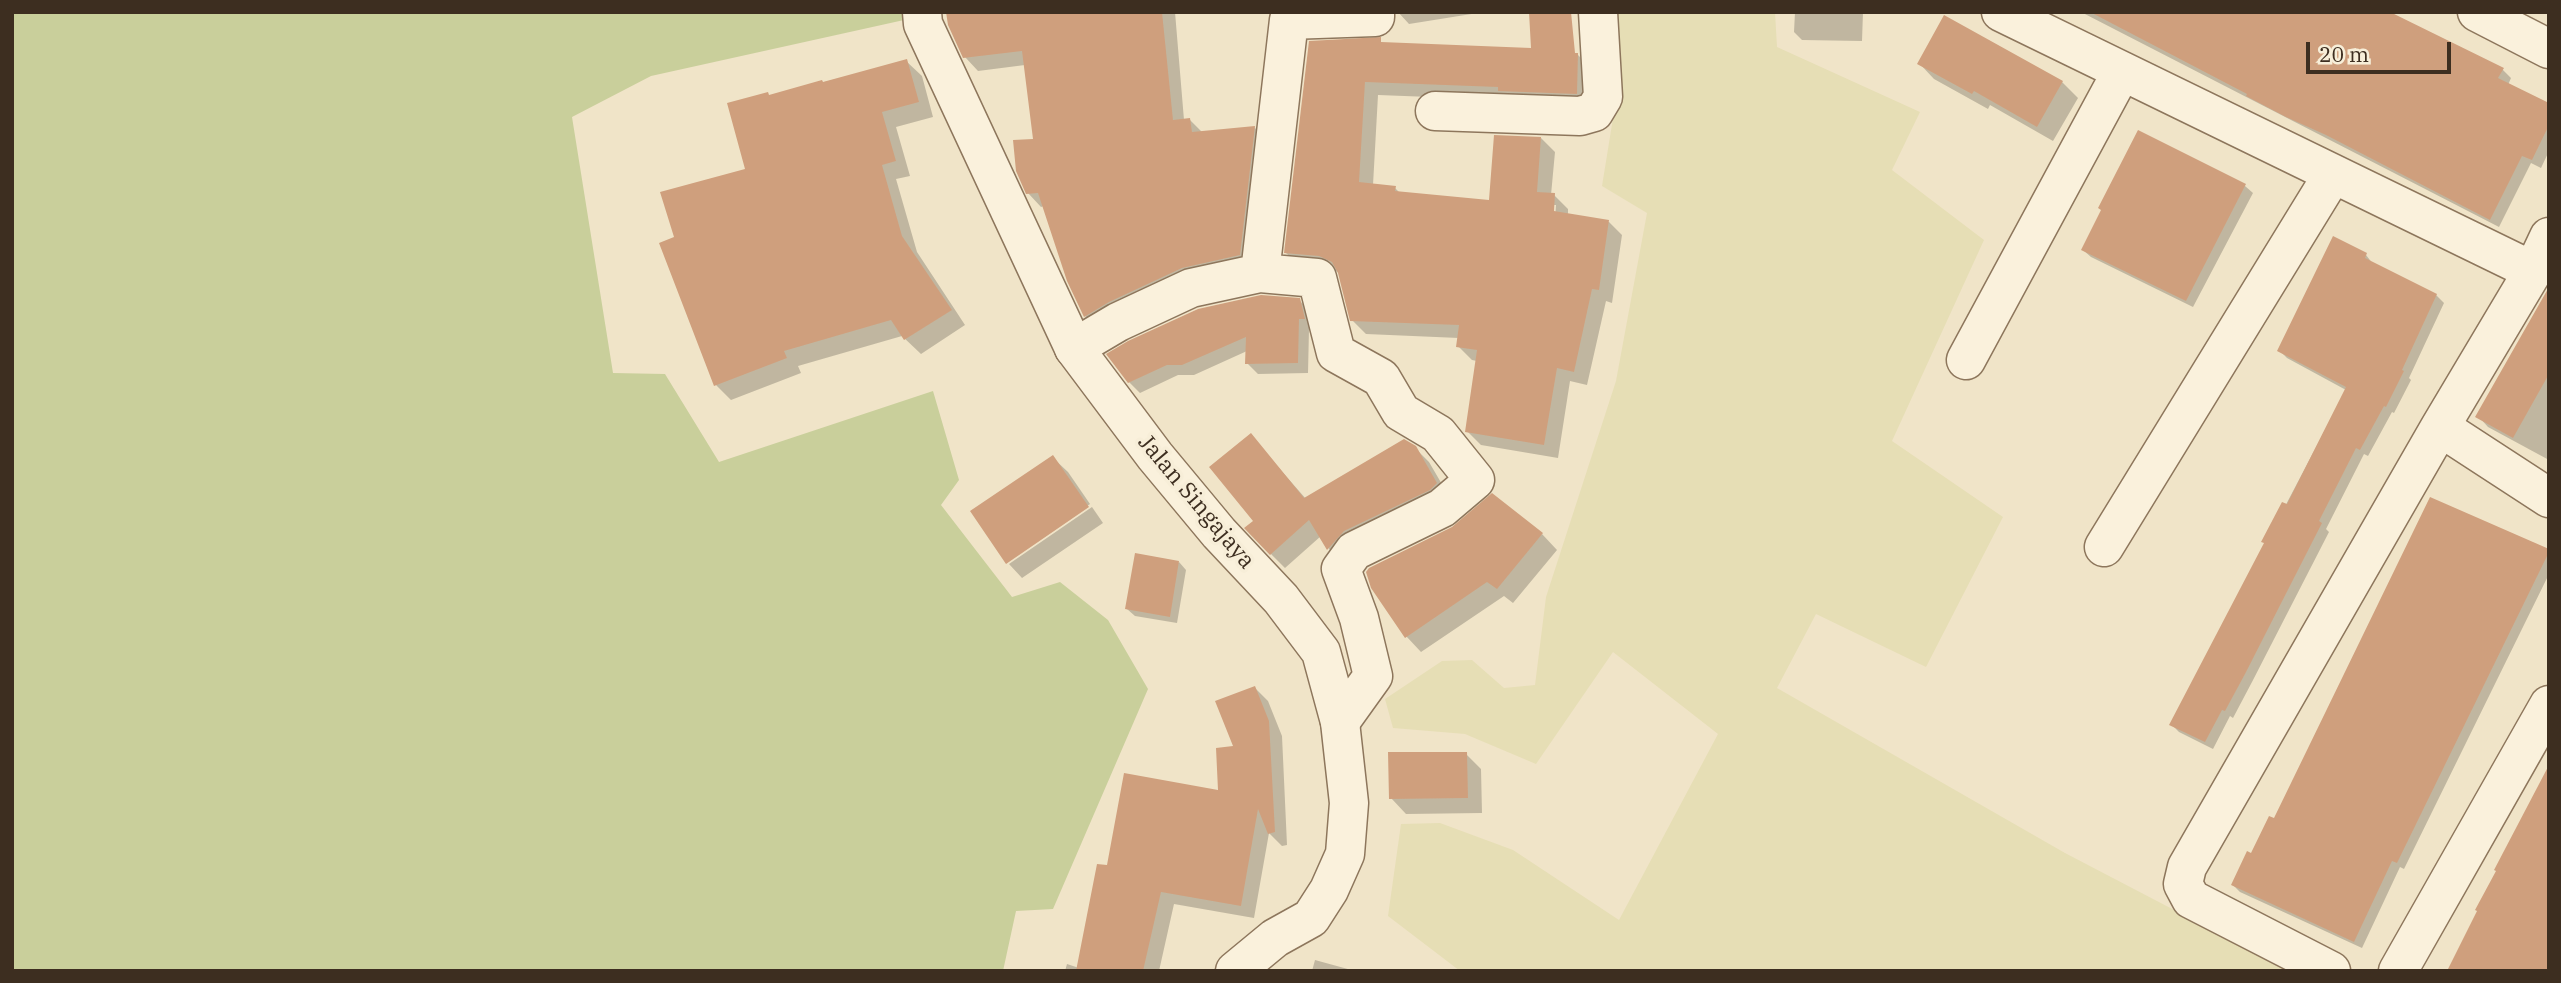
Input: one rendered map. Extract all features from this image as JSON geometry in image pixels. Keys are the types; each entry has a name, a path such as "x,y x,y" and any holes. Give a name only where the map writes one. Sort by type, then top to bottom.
{"street":[{"name":"Jalan Singajaya","path":"922,12 923,24 1074,348 1155,456 1219,533 1282,599 1321,652 1340,723 1349,803 1345,854 1329,890 1311,918 1271,955 1235,971"},
{"path":"1260,273 1289,20 1375,16 1375,12"},
{"path":"1435,111 1580,116 1594,112 1603,97 1598,12"},
{"path":"2001,12 2533,271"},
{"path":"2477,12 2549,49"},
{"path":"1966,360 2122,71"},
{"path":"2104,547 2333,174"},
{"path":"2331,971 2191,899 2183,884 2187,867 2440,427 2533,271 2549,237"},
{"path":"1074,348 1118,321 1191,288 1260,273 1317,278 1336,353 1381,378 1401,412 1438,434 1475,481 1442,508 1354,551 1341,569 1359,618 1373,676 1340,723"},
{"path":"2440,427 2549,498"},
{"path":"2398,971 2549,705"}],"shaded area":[{"path":"1617,12 1775,12 1777,47 1920,112 1892,170 1984,240 1892,441 2003,517 1926,667 1816,614 1777,688 2065,853 2291,971 1460,971 1388,916 1401,824 1440,823 1513,850 1619,920 1718,734 1613,652 1536,764 1465,734 1393,728 1385,699 1442,661 1472,660 1504,688 1535,685 1546,597 1616,381 1647,213 1602,186 1620,75"}],"green space":[{"path":"12,12 903,12 904,20 651,76 572,117 613,373 665,374 719,462 933,391 959,480 941,505 1012,597 1060,582 1108,620 1148,689 1053,909 1016,911 1003,971 12,971"}],"building":[{"path":"946,12 1162,12 1173,120 1190,118 1192,132 1255,126 1240,255 1182,268 1109,302 1084,317 1067,281 1038,193 1026,194 1016,171 1013,140 1033,139 1022,51 963,58 948,25"},
{"path":"1529,12 1571,12 1575,53 1578,53 1577,94 1498,91 1498,87 1365,82 1359,182 1396,186 1395,191 1489,200 1494,135 1541,137 1537,192 1555,193 1554,211 1609,220 1599,290 1592,289 1574,372 1557,368 1544,445 1465,432 1477,350 1456,347 1459,325 1350,321 1338,273 1332,262 1319,256 1284,253 1309,41 1381,37 1381,42 1531,48"},
{"path":"2090,12 2390,12 2504,68 2498,78 2549,103 2549,125 2532,160 2522,156 2490,220 2286,117"},
{"path":"1944,15 2063,81 2037,127 1974,91 1972,94 1917,64"},
{"path":"907,59 919,102 882,112 896,161 882,165 902,236 952,310 904,340 891,320 784,351 787,358 714,386 659,243 674,237 660,192 745,169 727,103 768,92 769,95 822,80 823,82"},
{"path":"2138,130 2246,184 2186,301 2081,250 2101,210 2098,208"},
{"path":"2333,236 2367,253 2365,258 2437,294 2386,407 2384,406 2360,450 2356,448 2319,521 2322,523 2245,674 2205,742 2169,725 2264,543 2261,542 2282,502 2287,504 2346,387 2277,351"},
{"path":"2549,287 2549,374 2513,438 2475,417"},
{"path":"1261,295 1300,298 1305,319 1299,319 1298,363 1245,364 1246,337 1182,365 1167,365 1128,383 1106,354 1198,309"},
{"path":"1251,433 1304,498 1404,439 1416,446 1437,483 1430,490 1344,531 1327,550 1309,520 1270,555 1244,528 1253,521 1209,467"},
{"path":"1053,455 1089,507 1006,564 970,511"},
{"path":"1492,493 1543,533 1497,589 1487,582 1405,638 1371,588 1366,572 1369,568 1452,527"},
{"path":"2430,497 2549,549 2549,552 2397,863 2392,861 2354,942 2231,885 2247,851 2251,853 2269,816 2274,818"},
{"path":"1135,553 1179,561 1170,617 1125,609"},
{"path":"1255,686 1269,721 1275,832 1268,834 1258,809 1241,906 1161,892 1143,971 1076,971 1097,864 1107,865 1124,773 1218,790 1216,748 1233,746 1215,701"},
{"path":"1388,752 1467,752 1468,798 1389,799"},
{"path":"2549,765 2549,971 2447,971 2496,871 2494,870"}]}
